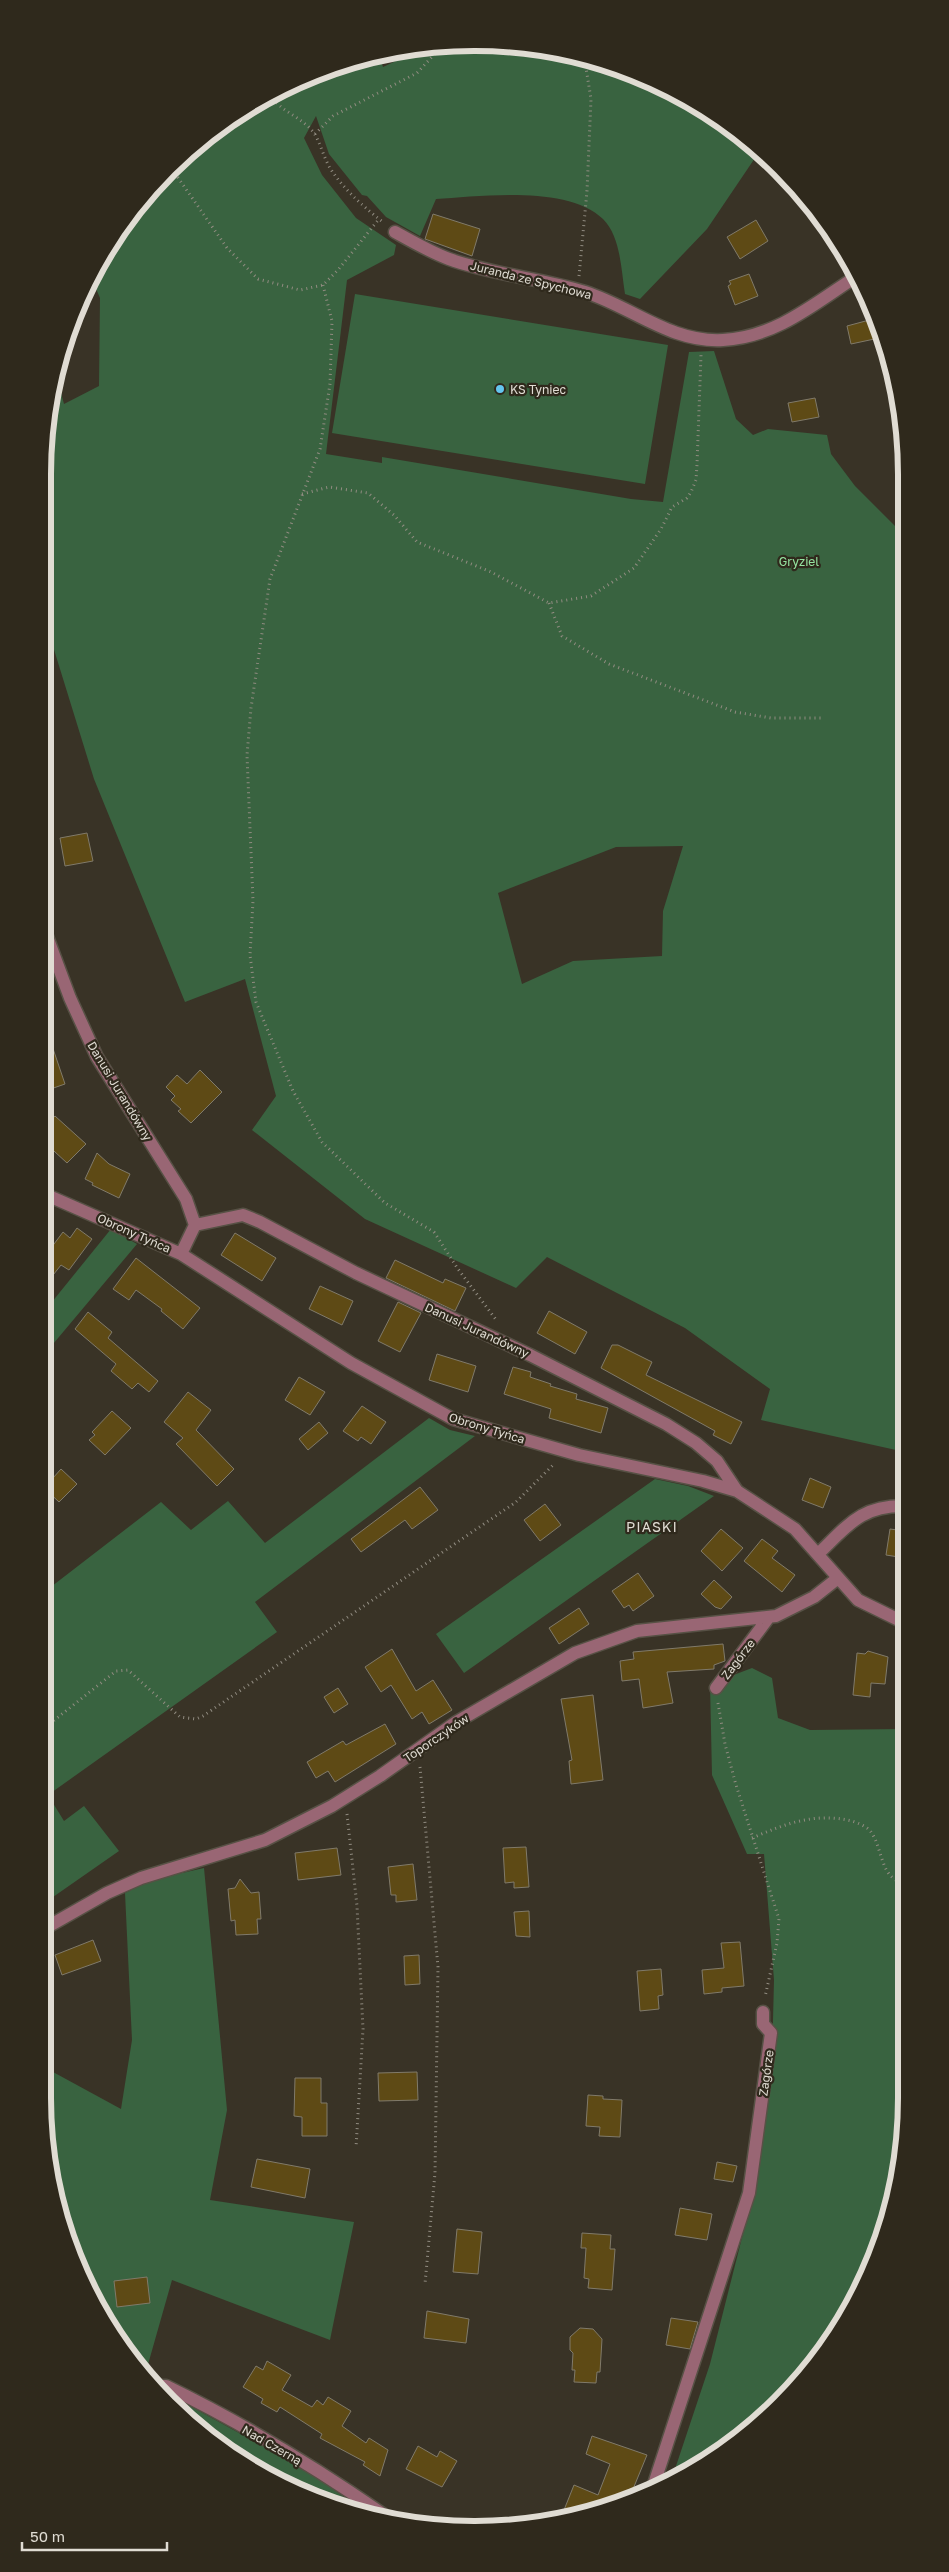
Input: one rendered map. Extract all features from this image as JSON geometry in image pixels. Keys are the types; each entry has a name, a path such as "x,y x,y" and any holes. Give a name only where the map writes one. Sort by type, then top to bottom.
{"street":[{"name":"Juranda ze Spychowa","path":"396,232 428,250 451,260 578,290 603,299 678,334 701,340 731,339 772,329 809,310 851,281"},
{"name":"Danusi Jurandówny","path":"51,947 70,998 97,1057 186,1199 195,1225 243,1215 260,1222 356,1272 530,1355 666,1424 696,1443 717,1461 737,1491"},
{"name":"Obrony Tyńca","path":"51,1197 181,1254 351,1363 453,1419 566,1452 737,1491 795,1529 819,1553 858,1600 898,1619"},
{"path":"181,1254 195,1225"},
{"path":"819,1553 860,1515 886,1506 898,1506"},
{"name":"Toporczyków","path":"51,1925 107,1893 142,1878 265,1840 342,1800 455,1723 575,1653 637,1631 769,1617 814,1597 838,1578"},
{"name":"Zagórze","path":"716,1688 769,1617"},
{"name":"Zagórze","path":"655,2480 748,2193 771,2033 763,2024 763,2012"},
{"name":"Nad Czerną","path":"165,2386 242,2427 348,2490 375,2508"}],"path":[{"path":"315,134 333,116 417,73 435,53"},
{"path":"578,290 587,191 590,118 587,67"},
{"path":"176,174 227,248 258,279 300,290 323,284 338,270 379,218 365,208 339,182 322,153 315,134 276,101"},
{"path":"323,284 332,321 330,384 320,449 270,579 251,708 247,755 253,901 250,955 256,1002 293,1091 322,1142 385,1203 434,1232 458,1270 498,1323"},
{"path":"302,494 329,487 368,493 394,515 417,542 491,572 549,603 592,596 634,568 661,530 672,507 687,498 691,492 696,472 701,340"},
{"path":"549,603 562,636 609,664 735,712 770,718 824,718"},
{"path":"51,1723 116,1671 123,1669 128,1670 180,1717 196,1719 203,1716 516,1502 566,1452"},
{"name":"Zagórze","path":"716,1688 725,1744 752,1838 779,1919 777,1943 766,1986 763,2012"},
{"path":"419,1749 438,1967 435,2173 425,2284"},
{"path":"342,1800 347,1812 354,1868 362,2019 356,2148"},
{"path":"752,1838 780,1826 813,1818 831,1816 857,1822 871,1832 887,1872 898,1881"}],"green space":[{"name":"Gryziel","path":"447,52 502,52 557,59 611,74 662,95 710,123 755,157 707,229 640,299 625,294 617,244 609,226 588,208 569,201 523,195 436,199 420,236 386,217 367,196 362,195 329,154 316,116 304,138 322,175 356,218 396,245 394,255 347,280 326,454 382,463 382,457 631,499 663,502 689,352 714,351 736,419 753,435 768,429 827,435 831,454 855,486 898,529 898,1450 761,1420 770,1389 685,1328 547,1257 516,1288 365,1219 252,1130 276,1096 245,979 185,1002 94,779 51,640 51,474 52,447 60,389 64,404 99,386 100,298 95,287 123,239 156,195 195,156 217,139 263,108 313,83 381,62 383,67 404,57","holes":["683,846 663,911 662,956 573,961 522,984 498,893 616,847"]},
{"name":"KS Tyniec","path":"355,294 668,345 645,484 332,433"},
{"path":"111,1229 137,1244 51,1346 51,1303"},
{"path":"429,1418 450,1430 475,1436 255,1602 277,1632 51,1793 51,1587 161,1502 191,1530 228,1501 265,1543"},
{"path":"655,1479 688,1486 714,1496 464,1673 436,1634"},
{"path":"752,1668 772,1678 778,1718 810,1730 898,1729 897,2125 890,2180 875,2234 854,2285 826,2333 793,2377 754,2416 710,2449 675,2470 710,2364 750,2206 772,2061 774,1980 764,1854 747,1854 712,1775 710,1684"},
{"path":"51,1800 64,1821 84,1806 119,1851 51,1898"},
{"path":"204,1868 227,2110 210,2200 354,2222 330,2340 172,2280 148,2366 108,2309 83,2259 59,2180 52,2125 51,2071 121,2109 132,2040 125,1893 151,1880"},
{"path":"177,2399 308,2471 350,2502 313,2489 263,2464 217,2433"}],"building":[{"path":"433,214 480,229 472,256 425,239"},
{"path":"756,220 768,241 740,259 727,237"},
{"path":"749,274 758,296 735,305 728,286 731,284 729,281"},
{"path":"869,320 875,339 851,344 847,326"},
{"path":"815,398 819,417 792,422 788,403"},
{"path":"87,833 93,861 65,866 60,838"},
{"path":"51,1043 65,1084 51,1089"},
{"path":"200,1070 222,1092 191,1123 178,1111 181,1109 171,1100 175,1096 166,1087 177,1075 187,1084"},
{"path":"55,1116 86,1144 67,1163 51,1148 51,1120"},
{"path":"97,1153 109,1164 130,1174 119,1198 92,1185 93,1183 85,1179"},
{"path":"77,1228 92,1239 69,1270 61,1265 51,1278 51,1248 63,1232 70,1238"},
{"path":"235,1233 276,1258 262,1281 221,1255"},
{"path":"136,1258 200,1308 183,1329 161,1311 162,1309 136,1290 129,1300 113,1289"},
{"path":"395,1260 443,1283 445,1279 466,1288 455,1311 386,1278"},
{"path":"320,1286 353,1301 342,1325 309,1309"},
{"path":"398,1302 421,1313 400,1352 378,1341"},
{"path":"549,1311 587,1332 575,1354 537,1333"},
{"path":"88,1312 112,1332 108,1338 158,1381 149,1392 138,1383 132,1389 111,1371 116,1364 75,1329"},
{"path":"612,1345 618,1345 652,1362 646,1375 742,1422 731,1444 713,1435 715,1431 601,1368"},
{"path":"437,1354 476,1366 468,1392 429,1380"},
{"path":"513,1367 531,1372 530,1377 551,1384 550,1386 577,1394 576,1399 608,1408 601,1433 549,1418 551,1409 504,1394"},
{"path":"299,1377 325,1392 310,1415 285,1400"},
{"path":"188,1392 211,1410 196,1430 234,1469 217,1486 176,1444 183,1438 164,1422"},
{"path":"362,1406 386,1422 371,1444 361,1437 358,1441 343,1431"},
{"path":"112,1411 131,1428 105,1455 89,1440 95,1435 92,1432"},
{"path":"319,1422 328,1433 308,1450 299,1439"},
{"path":"61,1469 77,1484 59,1502 51,1495 51,1480"},
{"path":"810,1478 831,1487 823,1508 802,1500"},
{"path":"420,1487 438,1510 412,1529 405,1520 361,1552 351,1539"},
{"path":"545,1504 561,1525 540,1541 524,1520"},
{"path":"721,1529 743,1548 722,1571 701,1551"},
{"path":"890,1529 898,1530 898,1557 886,1555"},
{"path":"762,1539 778,1551 772,1558 795,1575 782,1592 744,1561"},
{"path":"638,1573 654,1596 633,1611 629,1605 624,1608 612,1591"},
{"path":"714,1580 732,1597 721,1609 715,1607 701,1594"},
{"path":"579,1608 589,1624 559,1644 549,1628"},
{"path":"723,1644 725,1661 714,1665 714,1669 667,1672 673,1703 643,1708 639,1679 622,1681 620,1661 634,1659 633,1652"},
{"path":"392,1649 416,1691 433,1680 452,1710 429,1724 422,1712 412,1719 391,1685 381,1692 365,1667"},
{"path":"868,1651 888,1657 885,1684 871,1683 870,1697 853,1695 857,1653 865,1654"},
{"path":"338,1688 348,1704 334,1713 324,1697"},
{"path":"593,1695 603,1780 571,1784 569,1761 572,1760 561,1699"},
{"path":"385,1724 396,1744 335,1782 328,1771 316,1778 307,1762 343,1741 346,1745"},
{"path":"526,1847 529,1887 514,1888 514,1882 505,1883 503,1848"},
{"path":"337,1848 341,1875 298,1880 295,1853"},
{"path":"413,1864 417,1900 396,1902 396,1895 391,1895 388,1867"},
{"path":"240,1879 251,1893 259,1892 261,1919 257,1919 258,1934 236,1935 235,1920 231,1921 228,1889 235,1888"},
{"path":"529,1911 530,1937 516,1936 514,1912"},
{"path":"93,1940 101,1961 62,1975 55,1955"},
{"path":"740,1942 744,1986 722,1988 722,1992 704,1994 702,1970 724,1968 721,1943"},
{"path":"419,1955 420,1984 405,1985 404,1956"},
{"path":"661,1969 663,1995 658,1996 659,2009 640,2011 637,1971"},
{"path":"417,2072 418,2100 379,2101 378,2073"},
{"path":"295,2078 321,2078 321,2103 327,2103 327,2136 302,2136 302,2117 294,2116"},
{"path":"588,2095 603,2096 603,2099 622,2100 620,2137 599,2136 600,2127 586,2126"},
{"path":"257,2159 310,2169 305,2198 251,2187"},
{"path":"717,2162 737,2166 733,2182 714,2179"},
{"path":"680,2208 712,2214 707,2240 675,2235"},
{"path":"457,2229 482,2232 478,2274 453,2272"},
{"path":"582,2233 611,2235 610,2249 615,2249 612,2290 588,2288 589,2279 584,2278 586,2248 581,2248"},
{"path":"147,2277 150,2303 117,2307 114,2281"},
{"path":"427,2311 469,2319 466,2343 424,2338"},
{"path":"671,2318 698,2322 690,2349 666,2345"},
{"path":"580,2328 593,2329 602,2339 600,2372 597,2372 596,2383 574,2382 575,2370 572,2370 573,2353 570,2350 570,2337"},
{"path":"267,2361 291,2375 282,2390 312,2407 317,2400 323,2405 328,2397 351,2411 342,2426 366,2443 369,2438 388,2450 380,2476 363,2465 365,2462 320,2438 322,2434 280,2407 277,2412 261,2403 263,2399 243,2387 256,2366 263,2370"},
{"path":"592,2436 647,2455 633,2490 566,2511 564,2510 574,2485 598,2495 610,2464 586,2454"},
{"path":"418,2446 437,2457 440,2451 457,2461 442,2487 406,2469"}],"place":[{"name":"KS Tyniec","path":"500,389"}],"district":[{"name":"PIASKI","path":"652,1526"}]}
